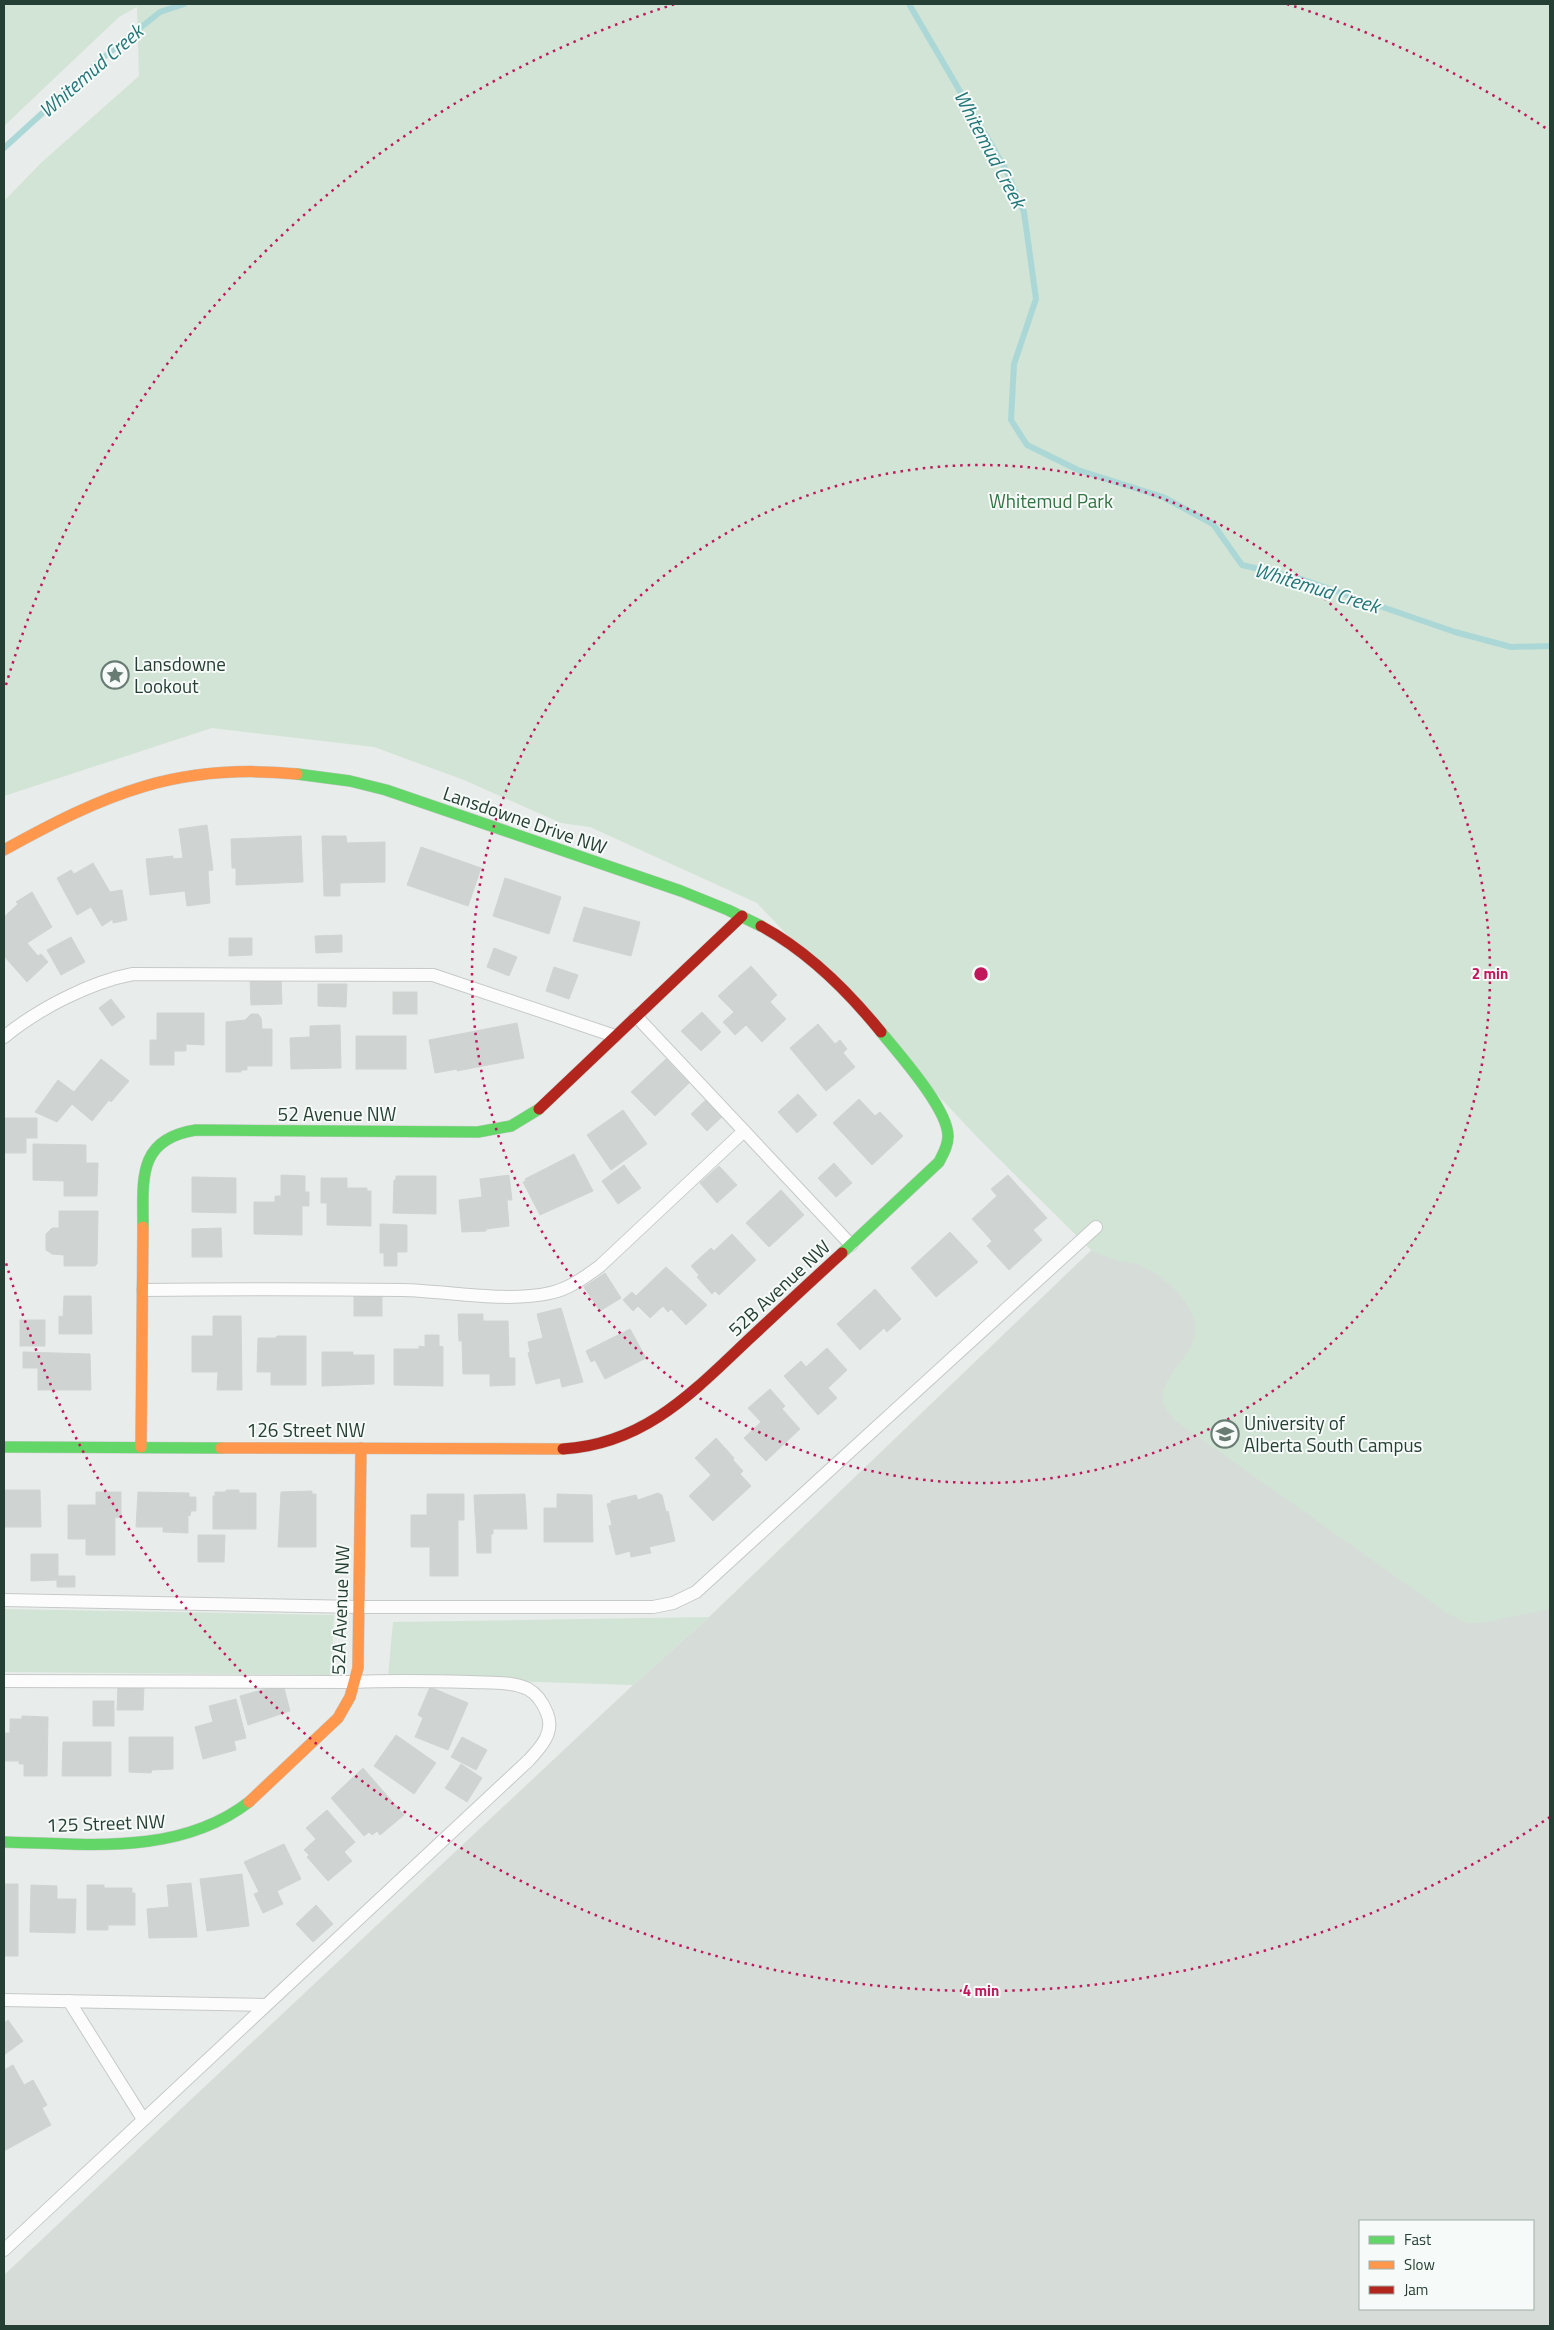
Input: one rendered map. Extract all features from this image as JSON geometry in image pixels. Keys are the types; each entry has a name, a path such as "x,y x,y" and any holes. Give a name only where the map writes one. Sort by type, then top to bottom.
{"street":[{"name":"Lansdowne Drive NW","path":"4,850 99,801 156,782 209,772 238,770 298,773 337,778 386,790 690,894 742,916 796,947 826,972 860,1005 930,1096 942,1114 950,1132"},
{"name":"52 Avenue NW","path":"142,1446 143,1174 146,1162 165,1139 174,1134 196,1130 478,1132 506,1129 517,1125 539,1109 742,916"},
{"name":"52B Avenue NW","path":"606,1442 636,1431 683,1401 939,1162 947,1151 950,1132"},
{"name":"126 Street NW","path":"4,1447 142,1446 559,1450 606,1442"},
{"name":"52A Avenue NW","path":"208,1826 255,1797 339,1719 352,1696 356,1682 359,1607 360,1448"},
{"name":"125 Street NW","path":"4,1842 149,1842 173,1838 208,1826"}],"lane":[{"path":"4,1037 50,1007 78,992 110,979 134,974 433,975 615,1036"},
{"path":"636,1016 851,1245"},
{"path":"143,1290 404,1290 514,1296 534,1296 553,1292 584,1277 600,1266 744,1131"},
{"path":"4,1600 359,1607 653,1607 673,1603 696,1592 1096,1228"},
{"path":"4,1681 356,1682 399,1679 506,1684 527,1689 537,1696 548,1716 547,1739 529,1760 265,2004 4,2250"},
{"path":"4,2000 265,2004"},
{"path":"69,2001 143,2120"}],"shaded area":[{"name":"University of Alberta South Campus","path":"1550,810 1550,2326 4,2326 4,2275 633,1685 709,1617"}],"green space":[{"name":"Whitemud Park","path":"4,4 1550,4 1550,1609 1481,1623 1468,1623 1450,1615 1176,1421 1164,1405 1163,1394 1171,1375 1189,1350 1195,1332 1194,1320 1182,1297 1162,1278 1140,1265 1118,1261 1092,1251 978,1138 757,903 590,827 561,823 464,780 374,747 212,728 4,796 4,201 42,162 139,76 137,7 119,17 4,126"},
{"path":"4,1609 334,1615 331,1675 4,1672"},
{"path":"709,1617 633,1685 388,1677 393,1622"}],"building":[{"path":"207,825 213,870 208,871 210,903 187,906 185,891 150,895 146,859 173,856 173,859 183,858 179,829"},
{"path":"301,836 303,882 236,885 236,868 232,868 231,839"},
{"path":"322,836 346,836 347,843 385,842 385,882 340,883 340,896 324,896"},
{"path":"421,847 481,868 468,906 407,885"},
{"path":"93,863 110,892 122,890 127,920 113,923 113,919 102,926 91,907 77,915 57,878 71,870 74,874"},
{"path":"505,878 561,897 549,934 493,916"},
{"path":"32,892 52,927 27,943 38,956 41,954 48,962 27,982 4,956 4,917 18,904 16,902"},
{"path":"584,907 640,922 631,956 573,941"},
{"path":"342,935 342,952 316,953 315,936"},
{"path":"71,937 85,962 61,975 47,950"},
{"path":"229,938 252,938 252,955 229,956"},
{"path":"494,948 517,957 509,976 487,967"},
{"path":"751,966 777,995 770,1002 786,1019 762,1042 746,1025 735,1035 723,1022 734,1012 718,996"},
{"path":"554,967 578,975 569,999 546,991"},
{"path":"250,979 281,979 282,1004 251,1005"},
{"path":"318,984 347,984 346,1007 318,1006"},
{"path":"393,992 417,992 417,1014 393,1014"},
{"path":"111,999 125,1017 112,1026 99,1008"},
{"path":"702,1012 721,1032 701,1051 681,1031"},
{"path":"157,1013 204,1013 204,1045 186,1044 186,1051 174,1051 174,1065 150,1065 150,1040 157,1040"},
{"path":"251,1014 258,1014 261,1018 262,1029 272,1029 272,1066 247,1066 247,1070 241,1070 241,1072 226,1072 226,1022 245,1020"},
{"path":"517,1023 524,1058 457,1071 457,1069 435,1073 429,1040"},
{"path":"818,1024 835,1044 840,1040 847,1049 843,1053 855,1067 826,1091 790,1048"},
{"path":"340,1025 341,1068 291,1069 290,1038 310,1037 310,1026"},
{"path":"356,1036 406,1036 406,1069 356,1069"},
{"path":"101,1059 129,1081 111,1102 109,1100 92,1121 72,1104 57,1122 35,1112 58,1080 74,1092"},
{"path":"666,1059 689,1083 655,1116 631,1092"},
{"path":"798,1094 817,1115 797,1133 778,1112"},
{"path":"710,1096 726,1113 707,1131 691,1114"},
{"path":"859,1099 875,1116 880,1112 903,1136 872,1165 833,1123"},
{"path":"623,1110 647,1144 611,1170 587,1135"},
{"path":"4,1118 37,1118 37,1138 26,1138 26,1153 4,1153"},
{"path":"33,1144 86,1145 86,1163 98,1163 97,1196 64,1196 64,1181 33,1180"},
{"path":"574,1154 593,1191 540,1215 523,1182 526,1181 525,1179"},
{"path":"834,1163 852,1183 836,1197 818,1178"},
{"path":"624,1165 641,1188 618,1204 602,1181"},
{"path":"719,1166 737,1185 717,1203 700,1183"},
{"path":"281,1175 305,1176 305,1192 309,1192 309,1206 302,1206 302,1235 254,1234 254,1202 275,1202 275,1196 281,1196"},
{"path":"509,1175 512,1200 507,1200 509,1226 486,1229 486,1231 462,1232 459,1200 482,1197 480,1179"},
{"path":"1008,1175 1047,1218 1033,1230 1042,1240 1009,1270 987,1246 992,1241 972,1219 997,1196 991,1189"},
{"path":"396,1176 436,1176 436,1214 393,1213 394,1180 396,1180"},
{"path":"192,1177 236,1178 236,1213 192,1212"},
{"path":"321,1178 347,1178 347,1188 367,1188 367,1191 371,1191 371,1226 327,1225 327,1203 321,1203"},
{"path":"781,1190 804,1215 769,1247 746,1223"},
{"path":"59,1211 98,1211 97,1264 95,1266 64,1266 64,1255 52,1254 46,1250 46,1234 52,1228 59,1228"},
{"path":"380,1224 407,1225 407,1252 397,1252 397,1266 384,1266 384,1253 380,1253"},
{"path":"221,1228 222,1257 192,1257 192,1229"},
{"path":"950,1232 978,1262 936,1297 911,1268"},
{"path":"732,1234 756,1260 719,1295 715,1291 712,1294 697,1277 699,1275 691,1266 711,1248 714,1251"},
{"path":"666,1267 707,1305 686,1325 671,1309 668,1312 663,1306 650,1318 638,1306 633,1311 623,1300 632,1292 636,1296"},
{"path":"605,1273 621,1298 600,1311 584,1287"},
{"path":"875,1289 901,1319 887,1332 884,1328 860,1350 837,1324"},
{"path":"354,1292 382,1292 382,1316 354,1316"},
{"path":"64,1296 91,1296 92,1334 59,1334 59,1316 63,1317"},
{"path":"561,1308 583,1382 562,1387 560,1378 536,1384 528,1353 530,1352 528,1342 543,1338 537,1314"},
{"path":"458,1314 483,1314 483,1321 508,1321 509,1358 515,1358 515,1385 490,1386 490,1374 463,1374 462,1341 459,1341"},
{"path":"213,1316 241,1316 242,1390 217,1390 218,1372 192,1372 192,1336 213,1336"},
{"path":"20,1320 45,1320 45,1346 20,1346"},
{"path":"630,1329 646,1358 605,1379 595,1360 591,1362 586,1351"},
{"path":"425,1335 439,1335 439,1346 443,1347 443,1386 394,1385 394,1349 419,1349 419,1346 425,1347"},
{"path":"277,1336 306,1336 306,1385 271,1385 271,1372 257,1372 258,1338 276,1338"},
{"path":"827,1348 847,1370 828,1388 837,1398 818,1415 784,1376 801,1361 806,1367"},
{"path":"23,1352 90,1354 91,1390 38,1390 38,1368 23,1368"},
{"path":"322,1352 353,1352 353,1355 374,1355 374,1384 322,1386"},
{"path":"770,1389 785,1406 782,1409 800,1429 766,1461 744,1438 761,1422 748,1408"},
{"path":"716,1438 734,1458 733,1460 743,1471 740,1474 751,1486 713,1521 689,1496 711,1475 695,1458"},
{"path":"4,1490 40,1490 41,1527 4,1527"},
{"path":"226,1490 239,1490 239,1493 256,1493 256,1529 213,1529 213,1496 215,1496 215,1492 226,1492"},
{"path":"312,1491 312,1494 316,1494 316,1547 278,1547 281,1492"},
{"path":"96,1492 121,1492 121,1518 115,1517 115,1555 86,1555 86,1539 68,1539 68,1505 96,1505"},
{"path":"138,1492 189,1493 189,1497 196,1497 196,1511 191,1511 190,1516 188,1515 188,1533 163,1532 163,1527 136,1527"},
{"path":"658,1493 662,1495 666,1512 668,1511 675,1541 649,1547 651,1553 631,1557 630,1551 616,1555 609,1526 612,1525 607,1504 611,1503 611,1501 636,1495 638,1500"},
{"path":"427,1494 464,1494 464,1520 458,1520 458,1576 430,1576 430,1547 411,1547 411,1515 427,1515"},
{"path":"525,1494 527,1529 493,1529 493,1534 491,1534 491,1553 477,1553 474,1495"},
{"path":"557,1494 592,1495 593,1542 544,1542 544,1508 557,1508"},
{"path":"198,1535 225,1535 224,1562 198,1562"},
{"path":"31,1554 58,1554 58,1576 75,1576 75,1587 57,1587 57,1580 31,1581"},
{"path":"283,1684 290,1711 248,1725 240,1696"},
{"path":"118,1686 144,1686 143,1710 117,1710"},
{"path":"430,1687 468,1703 448,1750 415,1737 423,1718 418,1715"},
{"path":"236,1699 246,1738 234,1741 236,1750 203,1759 195,1727 213,1722 209,1706"},
{"path":"93,1701 114,1701 114,1726 93,1726"},
{"path":"22,1716 48,1717 47,1776 24,1776 24,1764 19,1764 19,1761 4,1761 4,1733 10,1733 10,1719 22,1719"},
{"path":"396,1735 436,1763 414,1794 374,1766"},
{"path":"129,1737 173,1737 173,1769 152,1770 151,1773 129,1772"},
{"path":"462,1737 487,1750 476,1770 451,1757"},
{"path":"63,1742 111,1742 111,1776 62,1776"},
{"path":"461,1764 482,1778 467,1802 445,1788"},
{"path":"363,1768 404,1815 380,1835 377,1831 372,1835 369,1832 364,1836 331,1798"},
{"path":"327,1810 355,1842 344,1852 352,1861 328,1881 307,1857 309,1855 304,1850 316,1839 306,1828"},
{"path":"284,1844 301,1879 277,1891 283,1904 263,1913 254,1894 259,1892 244,1862"},
{"path":"242,1874 249,1926 207,1931 200,1879"},
{"path":"191,1883 197,1937 149,1938 147,1909 169,1907 167,1885"},
{"path":"4,1884 18,1884 18,1956 4,1956"},
{"path":"31,1885 57,1886 57,1899 76,1899 75,1933 30,1932"},
{"path":"87,1885 104,1885 104,1888 132,1888 132,1893 135,1893 135,1925 108,1925 108,1930 87,1930"},
{"path":"316,1905 333,1924 313,1942 296,1924"},
{"path":"8,2020 23,2041 4,2055 4,2023"},
{"path":"13,2065 24,2085 33,2080 47,2105 42,2108 51,2125 4,2151 4,2070"}],"waterway":[{"name":"Whitemud Creek","path":"4,148 104,57 160,12 184,4"},
{"name":"Whitemud Creek","path":"909,4 1006,170 1024,212 1036,299 1014,364 1011,420 1027,445 1078,470 1163,497 1213,524 1242,565 1298,578 1455,632 1511,647 1550,646"}],"traffic: fast":[{"path":"297,774 350,781 386,790 681,891 761,926"},
{"path":"842,1253 939,1162 948,1140 946,1125 932,1097 881,1032"},
{"path":"143,1227 143,1193 147,1164 153,1152 163,1142 177,1135 196,1130 478,1132 511,1126 539,1109"},
{"path":"4,1447 221,1448"},
{"path":"4,1842 100,1844 163,1839 193,1831 222,1819 249,1802"}],"traffic: slow":[{"path":"4,850 76,813 144,786 179,778 215,773 297,774"},
{"path":"141,1447 143,1227"},
{"path":"221,1448 563,1449"},
{"path":"249,1802 338,1718 350,1697 358,1668 361,1448"}],"traffic: jam":[{"path":"539,1109 742,916"},
{"path":"761,926 779,936 826,973 855,1001 881,1032"},
{"path":"563,1449 592,1445 618,1437 665,1413 706,1379 842,1253"}],"place":[{"name":"Lansdowne Lookout","path":"115,675"},
{"name":"University of Alberta South Campus","path":"1225,1434"}]}
